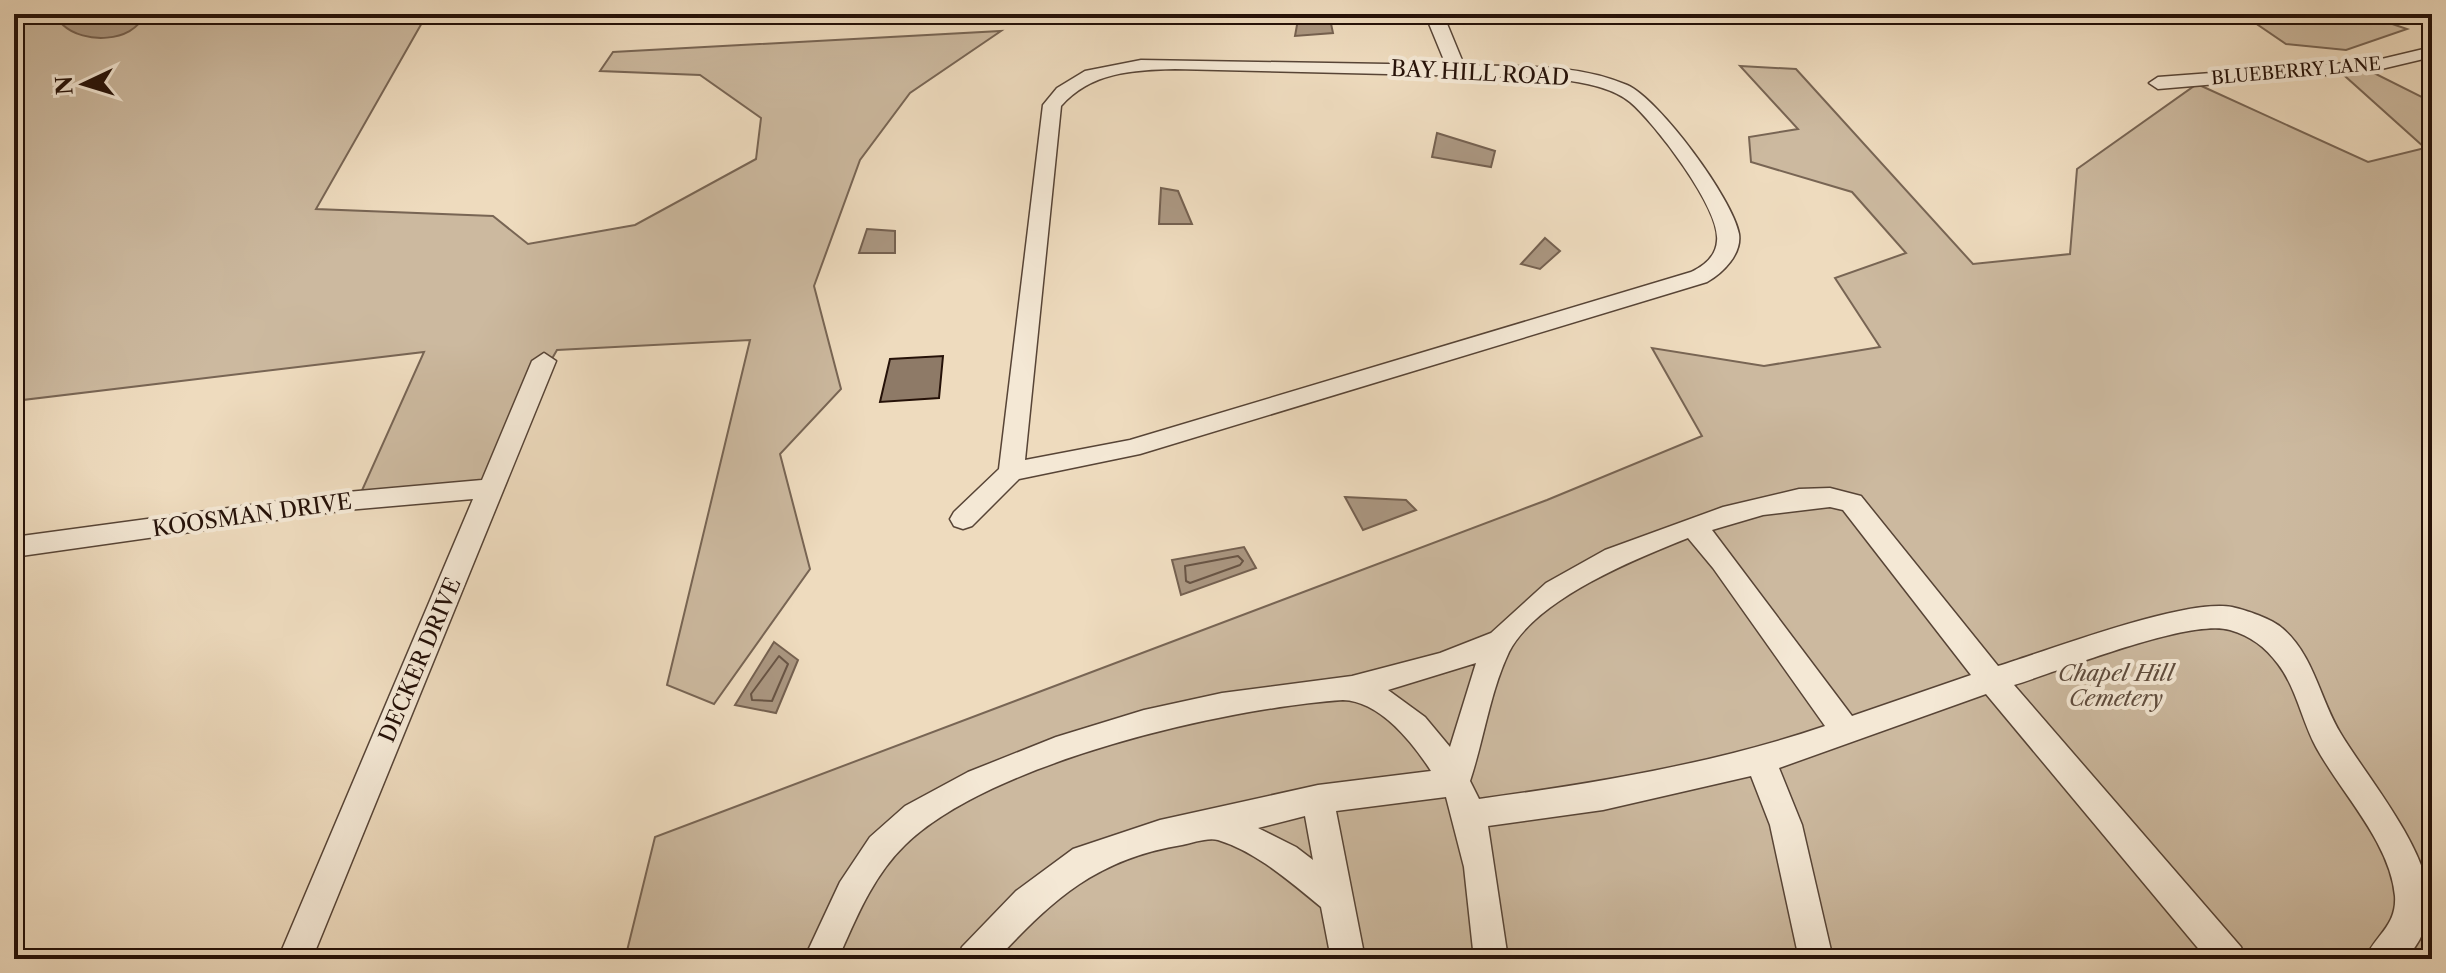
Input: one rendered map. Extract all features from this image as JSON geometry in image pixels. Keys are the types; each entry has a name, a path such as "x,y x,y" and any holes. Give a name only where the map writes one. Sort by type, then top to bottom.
{"street":[{"path":"1434,14 1457,70"},
{"name":"BLUEBERRY LANE","path":"2158,83 2373,66 2432,52"},
{"name":"BAY HILL ROAD","path":"1150,64 1457,70 1554,73 1601,83 1636,98 1662,125 1712,198 1728,236 1721,258 1699,277 1131,448 1011,472 1048,118 1060,94 1104,71 1150,64"},
{"name":"DECKER DRIVE","path":"295,959 544,361"},
{"path":"963,519 1011,472"},
{"name":"KOOSMAN DRIVE","path":"14,547 347,501 491,488"},
{"path":"821,959 854,887 872,858 920,812 962,790 1100,734 1251,699 1353,688 1445,663 1500,641 1544,600 1592,568 1642,545 1787,498 1839,496 1852,503 1992,680 2229,959"},
{"path":"1694,528 1845,730"},
{"path":"1469,815 1603,796 1761,761 1992,680 2193,618 2231,618 2271,635 2293,661 2327,738 2388,834 2406,872 2412,897 2410,921 2404,936 2382,959"},
{"path":"1454,782 1500,641"},
{"path":"1353,688 1400,714 1417,728 1438,751 1466,799 1486,904 1491,959"},
{"path":"1761,761 1786,825 1816,959"},
{"path":"974,959 1028,902 1085,860 1160,834 1218,824 1318,799 1454,782"},
{"path":"1318,799 1348,959"},
{"path":"1218,824 1284,857 1334,897"}],"green space":[{"path":"14,14 427,14 316,209 493,216 528,244 635,225 756,159 761,118 700,75 600,71 613,52 1001,31 910,93 860,160 814,286 841,389 780,454 810,569 714,704 667,685 750,340 557,350 481,482 359,497 424,352 14,401"},
{"path":"2242,14 2363,14 2407,29 2346,50 2286,44"},
{"name":"Chapel Hill Cemetery","path":"1740,66 1796,69 1973,264 2070,254 2077,169 2197,84 2368,162 2425,148 2336,68 2366,69 2432,102 2432,959 625,959 655,837 1547,500 1702,436 1652,348 1764,366 1880,347 1835,278 1906,253 1852,192 1751,162 1749,137 1798,129"}],"water":[{"path":"78,14 144,15 130,31 95,38 63,25"},
{"path":"1299,14 1329,14 1333,33 1295,36"},
{"path":"1437,133 1495,151 1491,167 1432,157"},
{"path":"1161,188 1178,191 1192,224 1159,224"},
{"path":"867,229 895,231 895,253 859,253"},
{"path":"1545,238 1560,251 1540,269 1521,264"},
{"path":"1345,497 1406,500 1416,510 1363,530"},
{"path":"1244,547 1256,568 1181,595 1172,560"},
{"path":"774,642 798,660 776,713 735,705"}],"building":[{"path":"943,356 939,398 880,402 890,359"}]}
